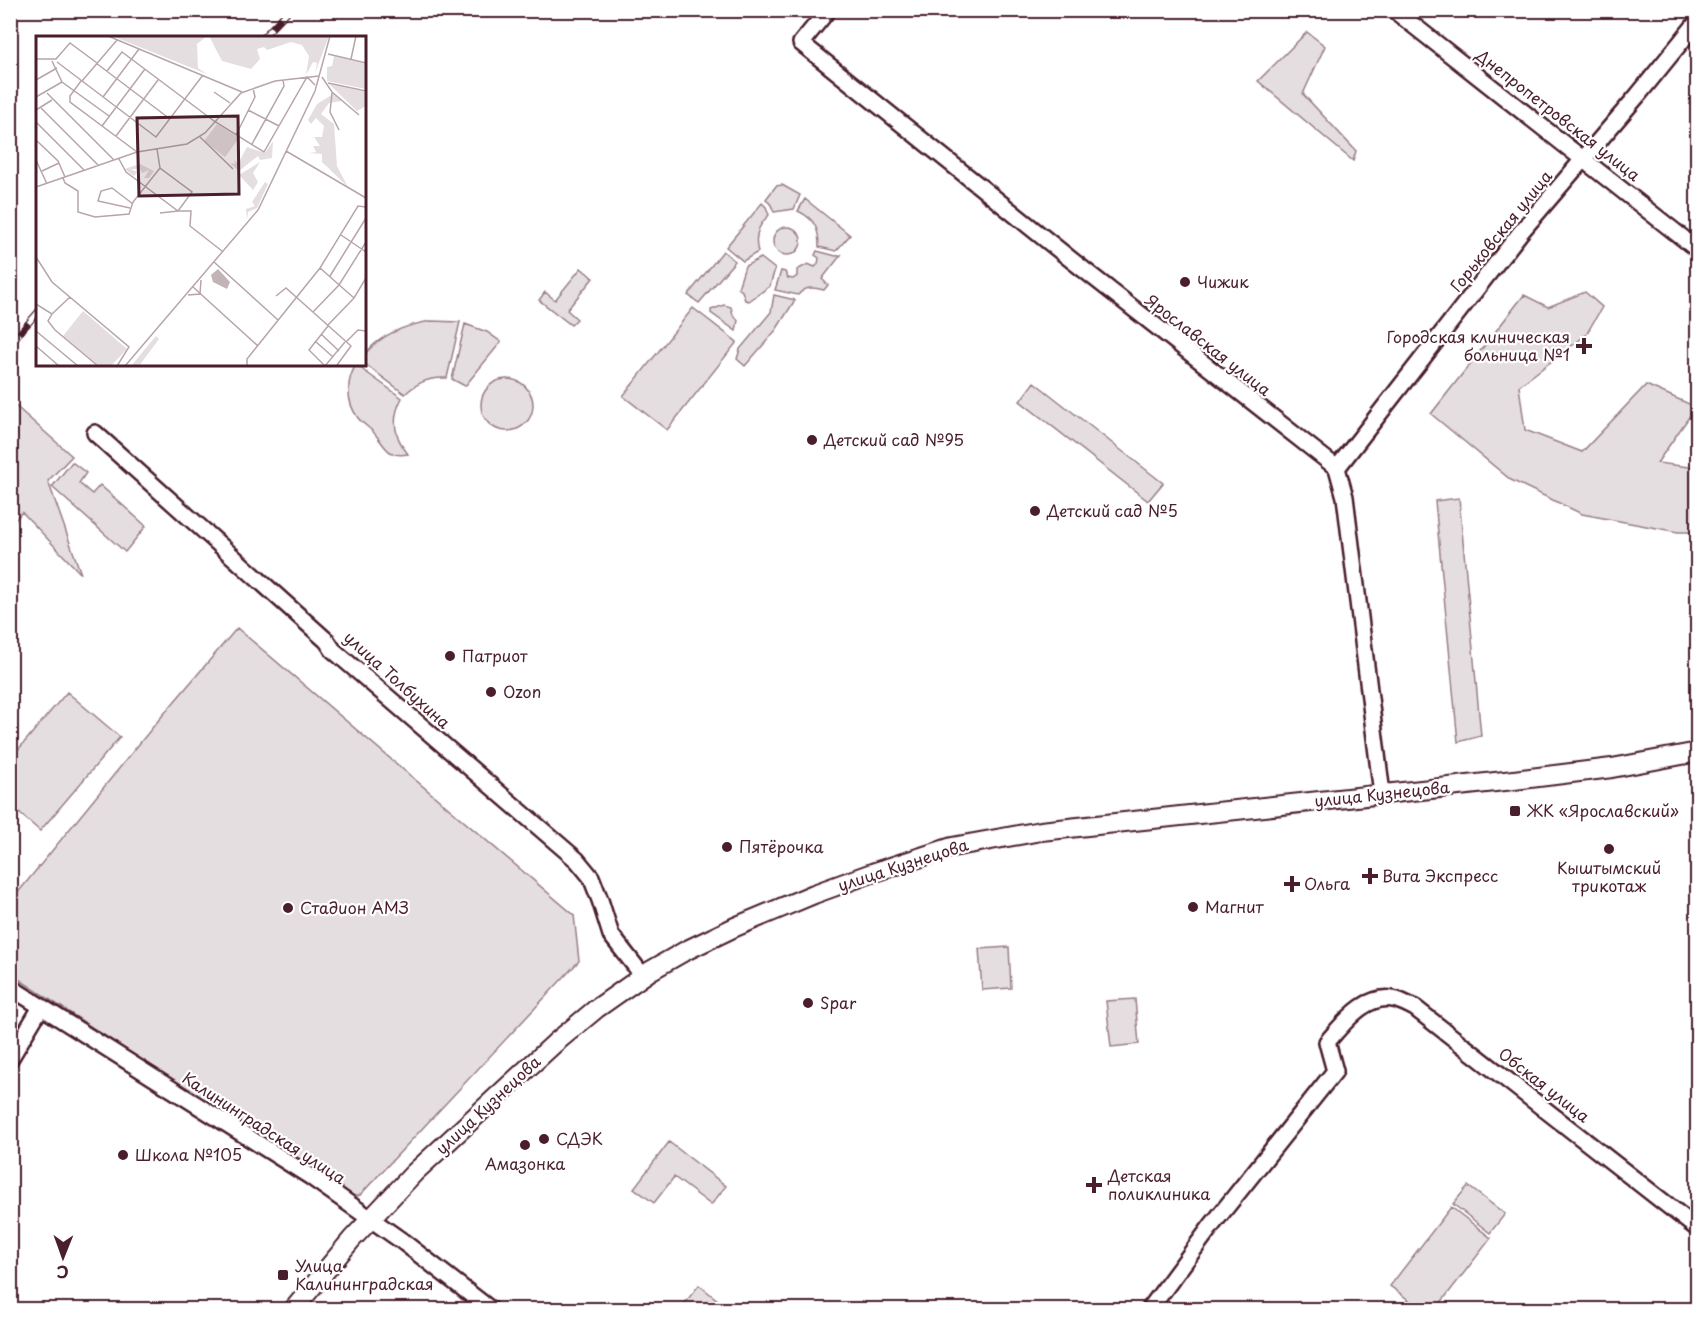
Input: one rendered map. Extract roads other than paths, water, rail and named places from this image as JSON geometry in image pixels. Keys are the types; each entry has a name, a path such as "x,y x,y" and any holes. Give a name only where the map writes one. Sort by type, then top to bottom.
{"street":[{"name":"Ярославская улица","path":"828,10 801,43 1074,262 1337,468"},
{"name":"Днепропетровская улица","path":"1394,10 1698,250"},
{"name":"Горьковская улица","path":"1337,468 1520,233 1638,96 1698,21"},
{"name":"улица Толбухина","path":"95,433 327,641 333,650 577,860 591,877 611,935 643,976"},
{"path":"1337,468 1345,497 1382,794"},
{"name":"улица Кузнецова","path":"293,1310 370,1220 414,1173 555,1043 596,1009 643,976 685,951 735,927 872,873 952,847 1041,831 1612,768 1698,752"},
{"name":"Калининградская улица","path":"10,987 311,1177 402,1241 492,1310"},
{"name":"Обская улица","path":"1157,1307 1212,1225 1335,1071 1327,1041 1358,1009 1376,1000 1395,999 1415,1008 1698,1229"},
{"path":"10,1059 41,1006"}],"railway":[{"path":"264,36 289,10"},
{"path":"10,344 36,314"}],"place":[{"name":"Чижик","path":"1185,282"},
{"name":"Городская клиническая больница №1","path":"1584,346"},
{"name":"Детский сад №95","path":"812,440"},
{"name":"Детский сад №5","path":"1035,511"},
{"name":"Патриот","path":"450,656"},
{"name":"Ozon","path":"491,692"},
{"name":"ЖК «Ярославский»","path":"1515,811"},
{"name":"Пятёрочка","path":"727,847"},
{"name":"Кыштымский трикотаж","path":"1609,849"},
{"name":"Вита Экспресс","path":"1370,876"},
{"name":"Ольга","path":"1292,884"},
{"name":"Магнит","path":"1193,907"},
{"name":"Стадион АМЗ","path":"288,908"},
{"name":"Spar","path":"808,1003"},
{"name":"СДЭК","path":"544,1139"},
{"name":"Амазонка","path":"525,1145"},
{"name":"Школа №105","path":"123,1155"},
{"name":"Детская поликлиника","path":"1094,1185"},
{"name":"Улица Калининградская","path":"283,1275"}]}
